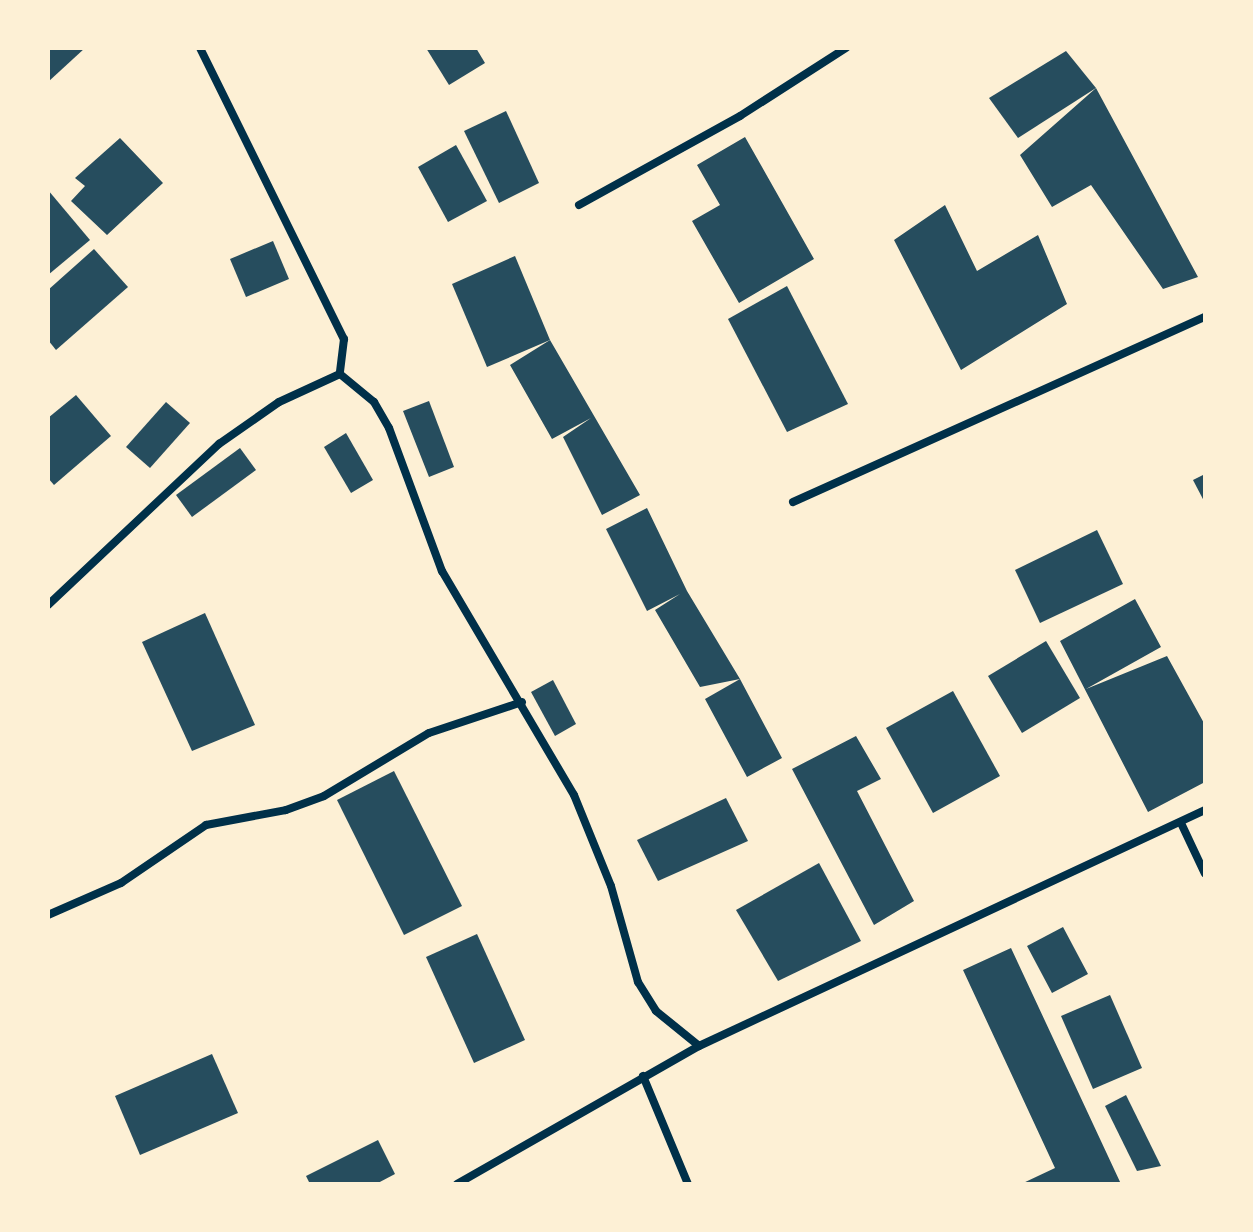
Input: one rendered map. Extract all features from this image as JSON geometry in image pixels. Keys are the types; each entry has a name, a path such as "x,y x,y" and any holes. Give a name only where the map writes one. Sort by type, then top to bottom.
{"street":[{"path":"200,48 344,339 340,374"},
{"path":"579,205 740,116 846,48"},
{"path":"793,502 1205,317"},
{"path":"48,605 219,444 279,402 340,374"},
{"path":"340,374 374,402 389,428 442,571 522,702 574,795 611,886 638,982 656,1011 699,1046"},
{"path":"48,915 121,883 206,825 286,810 324,796 429,733 522,702"},
{"path":"457,1184 699,1046 1205,810"},
{"path":"1181,823 1205,874"},
{"path":"643,1076 688,1184"}],"building":[{"path":"49,48 85,48 48,82"},
{"path":"426,48 476,48 485,63 449,85"},
{"path":"1066,51 1096,88 1018,138 989,98"},
{"path":"1096,88 1198,277 1163,289 1091,185 1052,207 1020,155"},
{"path":"506,111 539,183 499,203 464,131"},
{"path":"745,137 814,259 739,303 692,221 720,205 697,165"},
{"path":"120,138 163,183 107,235 71,201 85,186 75,178"},
{"path":"456,145 487,201 448,222 418,167"},
{"path":"48,190 90,240 48,275"},
{"path":"945,205 977,271 1038,235 1067,304 961,370 894,240"},
{"path":"273,241 289,279 246,297 230,259"},
{"path":"94,249 128,287 56,350 48,340 48,290"},
{"path":"515,256 550,340 487,367 452,284"},
{"path":"787,286 848,404 787,432 728,319"},
{"path":"550,340 640,495 602,515 563,437 591,418 552,439 510,365"},
{"path":"76,395 111,436 54,485 48,478 48,418"},
{"path":"429,401 454,467 429,477 403,411"},
{"path":"166,402 190,423 150,468 126,447"},
{"path":"346,433 373,480 351,493 324,447"},
{"path":"240,448 256,470 192,517 176,495"},
{"path":"1205,474 1205,503 1193,480"},
{"path":"647,508 687,591 740,679 700,687 655,610 680,594 647,611 606,529"},
{"path":"1097,530 1123,584 1040,623 1015,570"},
{"path":"1135,599 1161,647 1086,689 1167,656 1205,725 1205,782 1148,812 1060,641"},
{"path":"205,613 255,725 192,751 142,642"},
{"path":"1046,641 1080,698 1022,733 988,676"},
{"path":"740,679 782,758 747,777 705,699"},
{"path":"553,680 576,724 555,736 531,692"},
{"path":"953,691 1000,776 933,813 886,728"},
{"path":"856,736 881,779 857,791 914,901 874,925 792,769"},
{"path":"394,771 462,906 404,935 337,800"},
{"path":"726,798 748,841 658,881 637,840"},
{"path":"819,863 861,941 778,981 736,910"},
{"path":"1063,927 1088,974 1052,993 1027,946"},
{"path":"477,934 525,1040 474,1063 426,957"},
{"path":"1011,948 1121,1184 1021,1184 1055,1168 963,970"},
{"path":"1110,995 1142,1068 1093,1089 1061,1016"},
{"path":"212,1054 238,1113 140,1155 115,1096"},
{"path":"1126,1095 1161,1166 1137,1171 1105,1106"},
{"path":"378,1140 395,1174 376,1184 310,1184 306,1176"}]}
